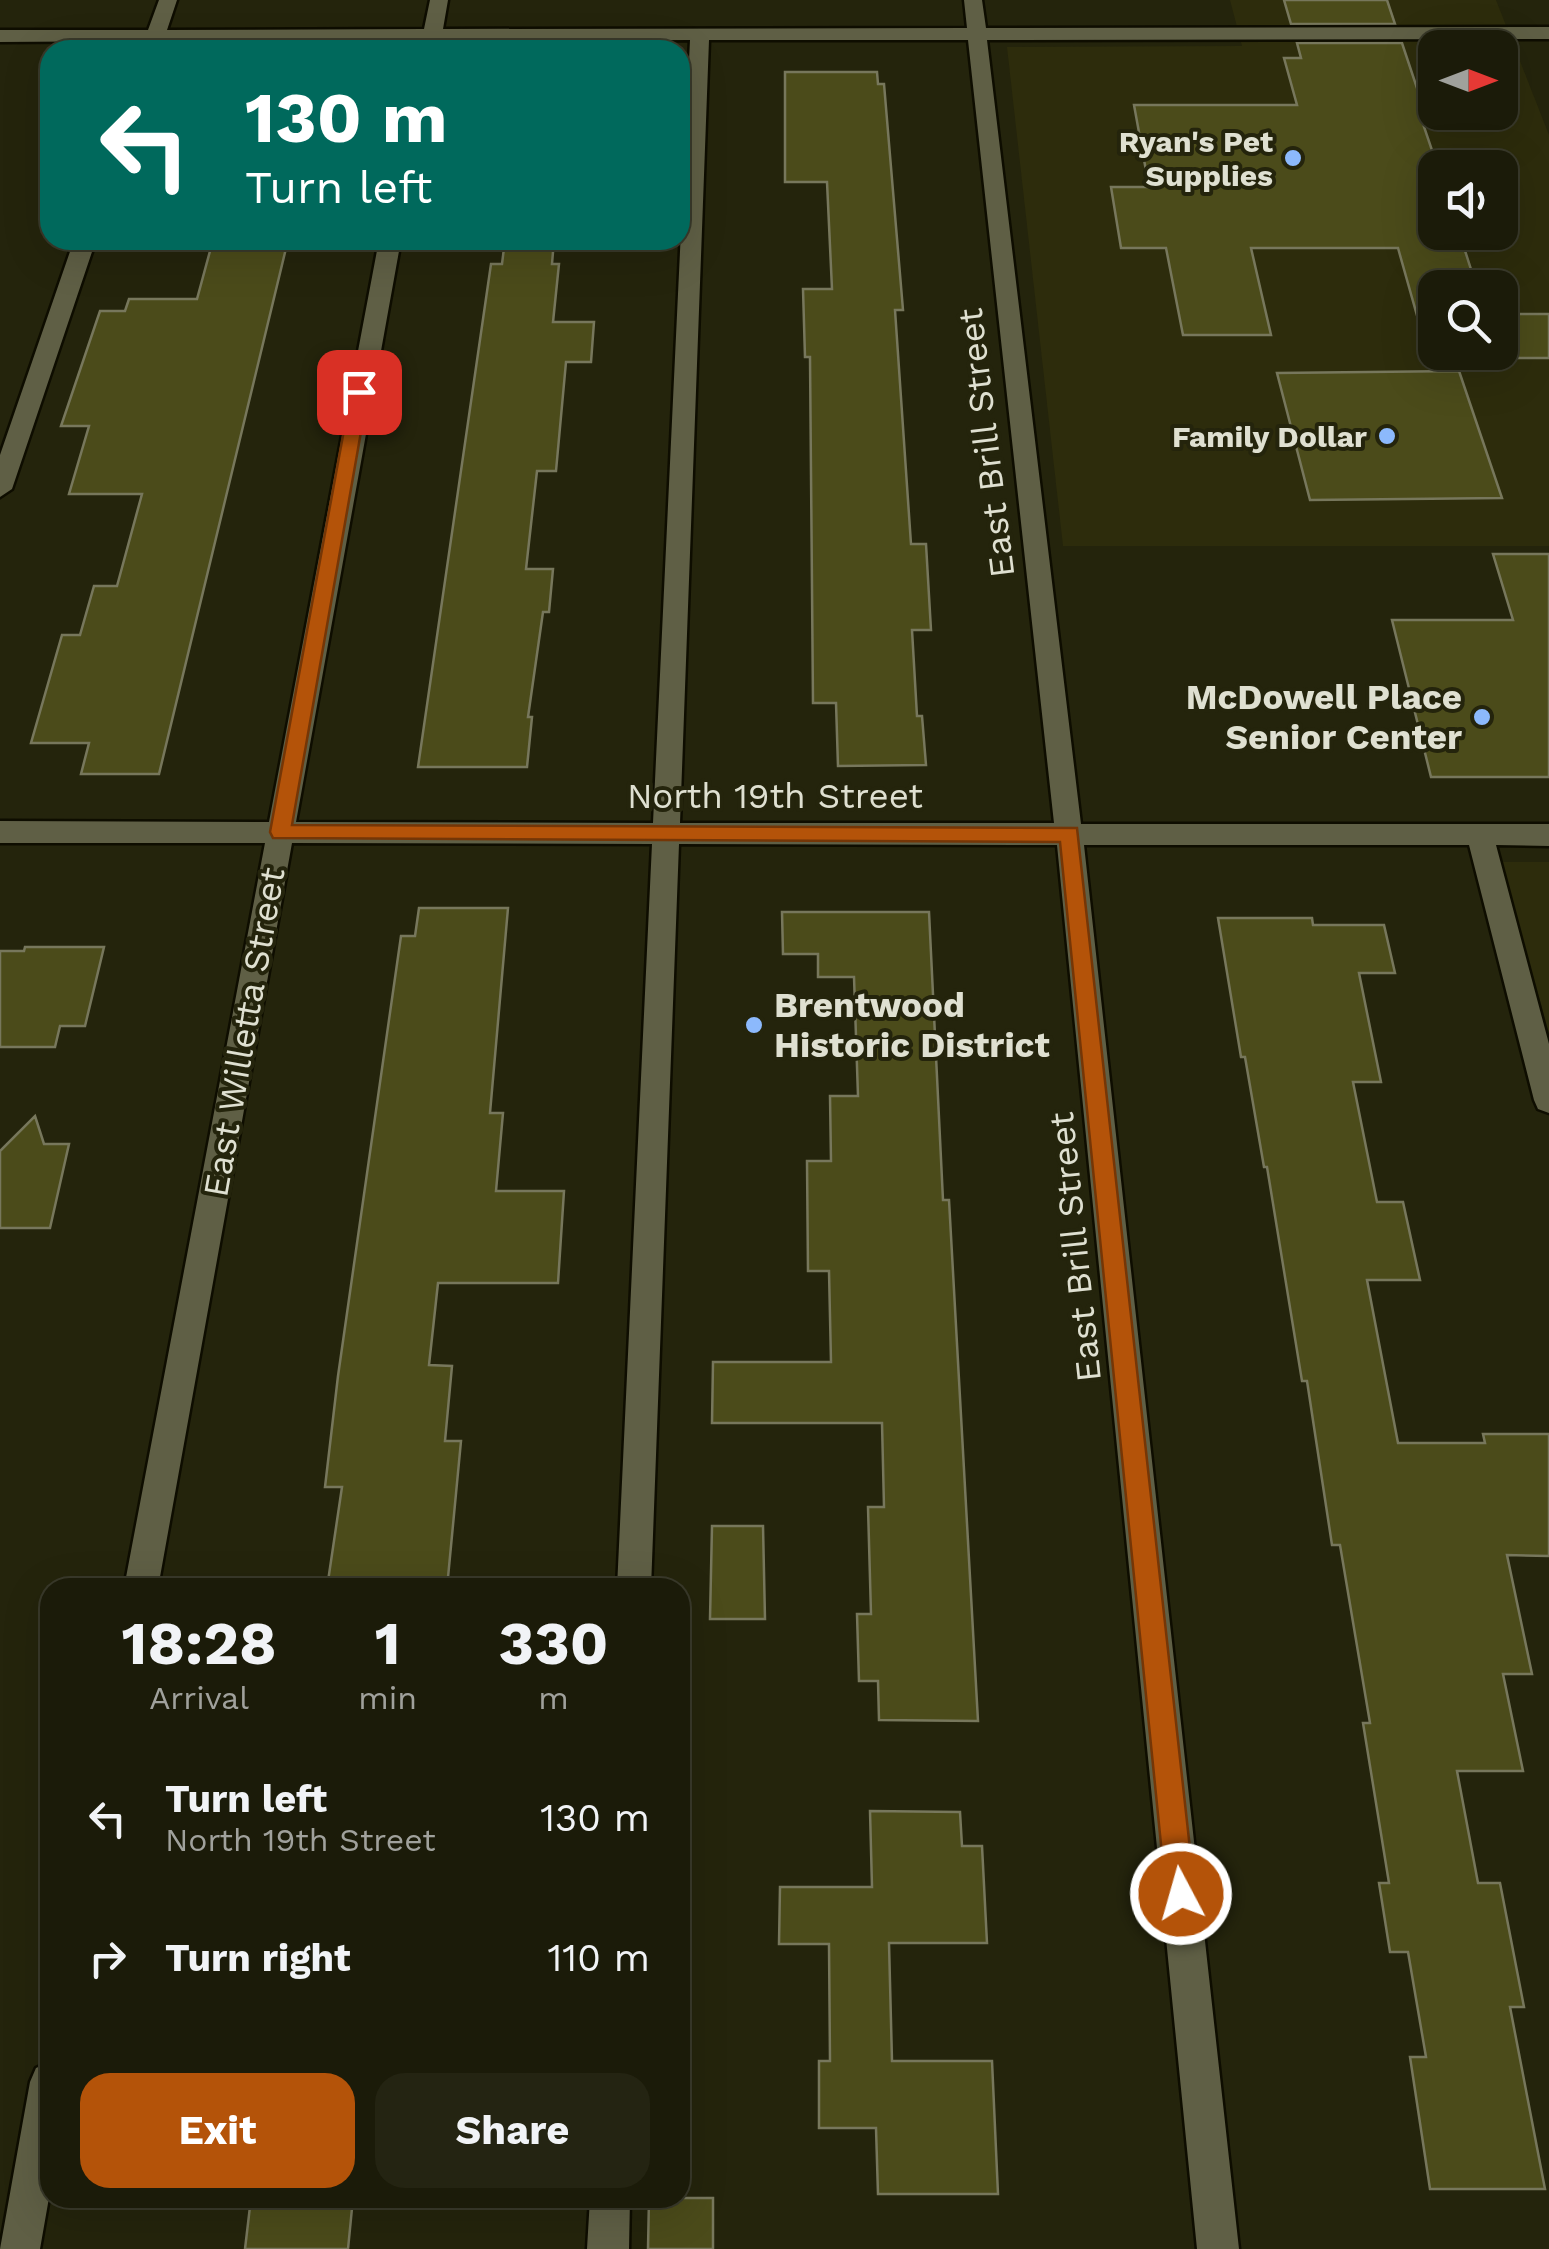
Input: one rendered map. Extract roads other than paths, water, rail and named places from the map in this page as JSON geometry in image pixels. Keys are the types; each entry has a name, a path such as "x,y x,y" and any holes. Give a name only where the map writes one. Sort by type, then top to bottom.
{"street":[{"path":"154,40 168,0"},
{"path":"431,40 439,0"},
{"name":"East Brill Street","path":"973,0 1069,834 1218,2249"},
{"path":"546,40 1549,33"},
{"path":"0,36 87,40"},
{"path":"634,1578 700,36"},
{"path":"0,489 82,250"},
{"name":"East Willetta Street","path":"143,1578 388,250"},
{"name":"North 19th Street","path":"0,832 1549,835"},
{"path":"1480,834 1549,1100"},
{"path":"15,2229 40,2124"},
{"path":"608,2249 610,2208"}],"place":[{"name":"Ryan's Pet Supplies","path":"1293,158"},
{"name":"Family Dollar","path":"1387,436"},
{"name":"McDowell Place Senior Center","path":"1482,717"},
{"name":"Brentwood Historic District","path":"754,1025"}]}
